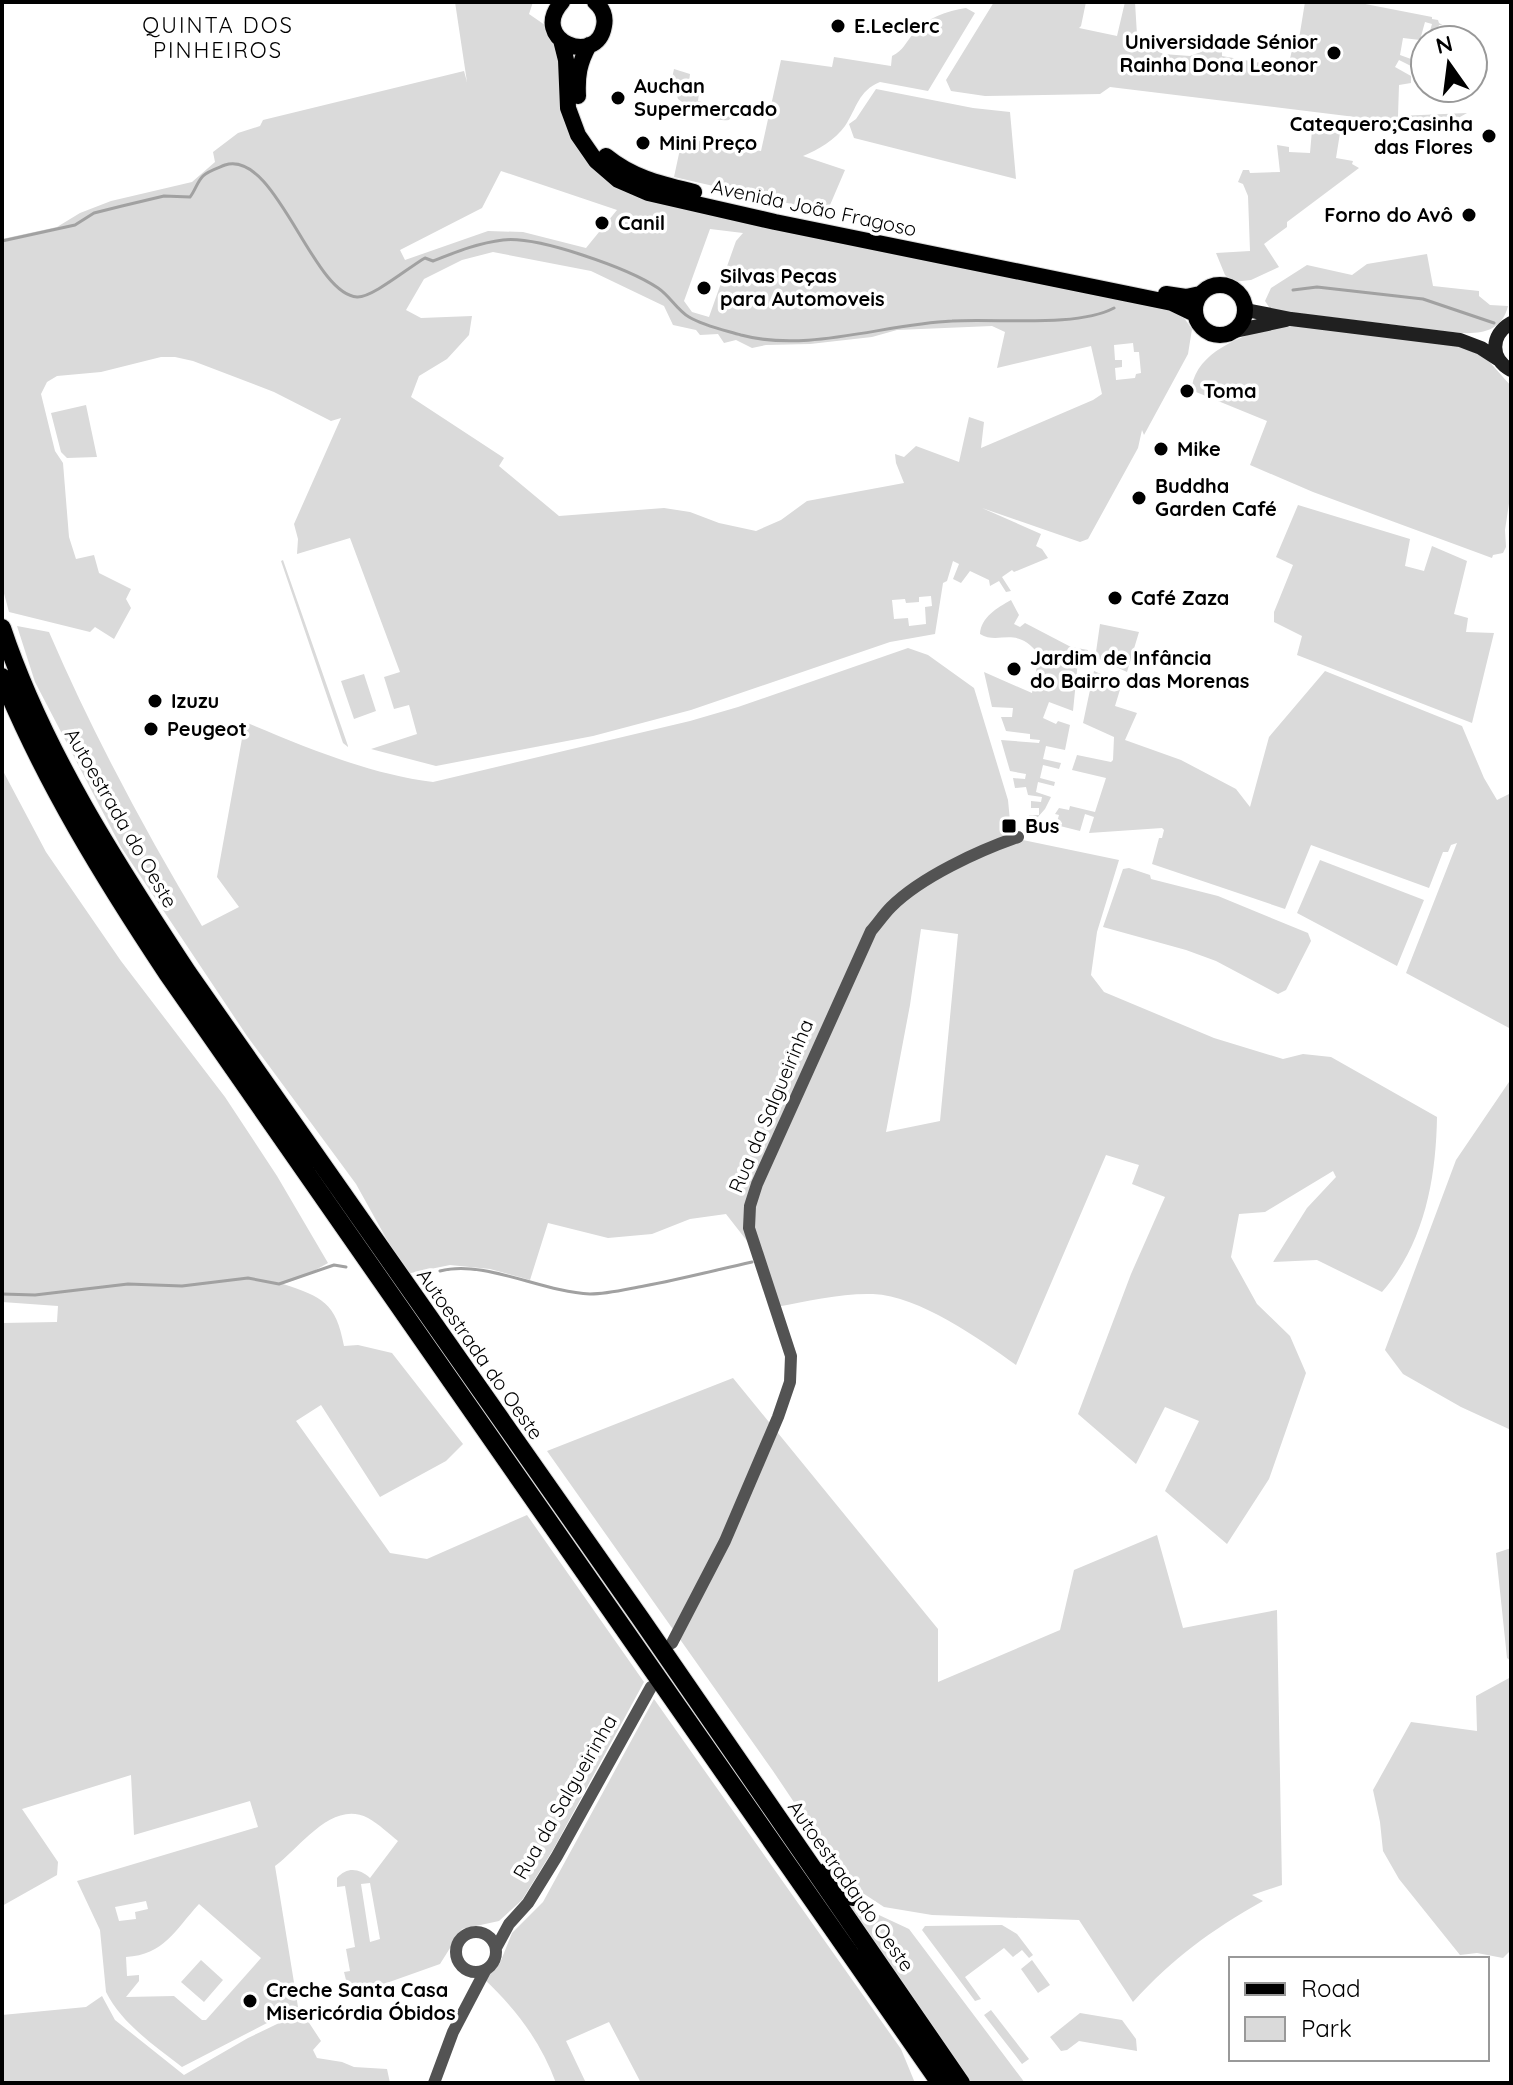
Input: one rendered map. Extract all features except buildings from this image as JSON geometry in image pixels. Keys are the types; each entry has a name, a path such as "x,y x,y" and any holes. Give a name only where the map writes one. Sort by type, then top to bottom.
{"highway":[{"name":"Autoestrada do Oeste","path":"2,628 57,759 124,874 197,985 961,2083"},
{"name":"Autoestrada do Oeste","path":"2,677 55,790 135,926 940,2083"},
{"path":"724,1743 760,1781 834,1882 853,1897"},
{"path":"898,2023 909,2052 929,2083"}],"main road":[{"name":"Avenida João Fragoso","path":"562,2 553,18 566,60 568,108 578,135 596,161 618,180 648,193 785,224 1166,298"},
{"name":"Avenida João Fragoso","path":"601,5 604,18 602,33 589,45 581,60 577,78 578,105 588,131 604,154 624,171 650,182 1166,298"},
{"path":"561,40 575,47 589,45"},
{"path":"1166,298 1200,294 1215,285 1227,286 1242,297 1246,310 1241,325 1235,331"},
{"path":"1200,294 1196,300 1195,314 1202,329 1212,335 1224,336 1291,319"},
{"path":"1166,298 1195,314"},
{"path":"1246,310 1291,319 1460,340 1481,348 1511,370"},
{"path":"1460,340 1506,327"},
{"path":"1498,359 1495,345 1506,327"}],"street":[{"name":"Rua da Salgueirinha","path":"672,1643 725,1541 790,1382 791,1356 749,1228 750,1206 757,1184 871,931 892,906 927,881 1018,837"},
{"name":"Rua da Salgueirinha","path":"496,1948 509,1924 528,1903 557,1856 651,1687"},
{"name":"Rua da Salgueirinha","path":"486,1934 509,1924"},
{"path":"434,2083 474,1988 494,1961 496,1948 486,1934 474,1932 459,1941 456,1953 457,1959 468,1971 474,1988"},
{"path":"468,1971 485,1971"}],"green space":[{"path":"455,2 533,2 529,14 555,32 568,108 618,180 1179,311 1192,329 1188,354 1144,435 1142,430 1138,448 1088,539 1080,542 982,508 1041,534 1036,546 1048,558 1014,572 1012,570 1002,577 1011,591 1006,592 999,581 990,586 989,580 970,571 961,583 953,579 959,564 953,561 947,581 943,583 935,634 890,642 691,710 593,736 436,766 371,749 417,734 409,705 394,709 384,677 400,672 350,538 297,554 298,539 294,524 341,418 331,421 274,392 193,361 161,357 101,372 57,376 47,382 41,394 55,451 63,463 69,537 76,559 94,555 99,573 131,589 126,599 131,608 114,639 95,627 90,632 9,612 2,586 2,239 57,227 80,213 111,201 192,182 215,162 213,152 238,133 260,126 263,120 464,71 467,82","holes":["501,171 617,210 586,248 523,232 488,231 405,260 400,250 482,208","710,229 743,233 736,241 709,317 692,312 684,301","493,252 591,271 664,306 673,325 696,330 700,335 718,334 724,343 736,340 752,348 872,337 897,330 992,326 1005,332 997,368 1091,346 1102,394 981,448 984,422 969,417 959,462 916,446 904,457 895,454 904,483 807,501 781,520 756,531 719,523 690,512 664,508 559,516 499,466 504,458 411,397 419,376 447,359 469,335 472,316 421,318 406,310 424,279 462,260","1133,343 1134,352 1139,352 1141,373 1136,374 1135,378 1116,380 1115,368 1122,367 1122,360 1115,360 1114,345","931,596 932,606 925,607 926,624 909,626 908,618 894,619 892,600 919,602 919,597"]},
{"path":"994,2 1086,2 1079,28 1117,36 1125,2 1135,2 1137,35 1163,54 1190,56 1222,44 1222,56 1288,68 1293,45 1298,45 1305,2 1355,2 1432,17 1441,24 1409,24 1409,39 1403,38 1400,55 1409,58 1409,65 1399,60 1395,67 1409,75 1409,83 1399,85 1398,116 1467,113 1444,126 1427,130 1420,125 1110,87 1100,94 985,96 951,91 946,80"},
{"path":"966,8 975,13 928,91 880,82 862,95 836,136 803,156 845,170 827,212 674,177 680,149 677,144 690,136 700,141 761,151 781,60 832,67 834,57 891,66 892,56 925,23 944,13"},
{"path":"674,69 690,74 689,82 700,86 698,101 715,106 714,113 732,116 729,120 708,117 678,99 672,78"},
{"path":"876,89 1010,112 1016,179 854,138 849,124 856,119"},
{"path":"1312,130 1340,133 1336,158 1353,161 1352,164 1359,168 1287,222 1287,227 1264,244 1279,267 1251,280 1233,282 1225,275 1216,253 1250,251 1248,196 1243,184 1238,182 1243,170 1250,173 1280,172 1277,145 1289,147 1289,152 1310,153"},
{"path":"1427,254 1433,286 1479,291 1479,296 1490,305 1508,306 1497,325 1477,333 1461,333 1271,310 1265,301 1271,288 1307,265 1352,275 1367,264"},
{"path":"1285,324 1460,346 1486,358 1511,386 1511,490 1503,553 1492,558 1313,492 1250,465 1267,421 1196,392 1192,386 1196,373 1205,361 1229,343"},
{"path":"86,405 97,457 67,458 61,452 51,413"},
{"path":"1298,505 1410,539 1405,566 1424,571 1432,546 1467,561 1454,614 1468,618 1466,632 1494,633 1472,723 1297,655 1302,636 1274,622 1274,612 1293,565 1276,557"},
{"path":"283,560 348,747 343,743"},
{"path":"1011,600 1019,615 1014,624 1020,627 1025,623 1071,647 1088,650 1087,655 1078,661 1073,711 1049,702 1043,718 1056,724 1058,721 1070,725 1065,750 1046,746 1043,759 1061,763 1059,769 1043,765 1040,778 1055,782 1054,786 1038,782 1036,792 1051,797 1045,809 1030,826 1029,815 1039,815 1039,808 1031,808 1031,801 1041,802 1042,797 1028,795 1026,787 1015,788 1013,778 1025,779 1026,774 1010,771 1001,740 1039,743 1040,740 1030,739 1030,734 1006,731 1001,717 1012,717 1013,708 992,707 984,672 1032,693 1039,655 1023,640 980,634 987,618"},
{"path":"1100,624 1139,632 1127,672 1099,659 1096,652"},
{"path":"17,626 49,632 121,782 202,926 239,907 217,877 245,722 361,766 433,782 690,721 908,648 928,655 974,688 1008,800 1008,833 998,843 1018,839 1119,860 1097,932 1091,975 1104,992 1214,1038 1283,1059 1303,1054 1331,1057 1437,1117 1434,1164 1418,1232 1382,1292 1317,1260 1273,1262 1307,1208 1336,1177 1333,1171 1265,1212 1239,1214 1231,1257 1257,1304 1290,1336 1306,1373 1269,1479 1227,1544 1165,1491 1199,1421 1165,1407 1136,1464 1078,1414 1131,1274 1165,1197 1132,1184 1139,1165 1106,1155 1016,1365 948,1320 910,1302 891,1297 849,1295 776,1307 758,1255 726,1214 690,1219 652,1234 608,1238 548,1223 530,1280 490,1269 450,1265 406,1274 356,1184 247,1036 121,847 35,682","holes":["921,929 958,934 940,1121 886,1132"]},
{"path":"1094,671 1122,683 1115,706 1137,713 1125,740 1181,760 1236,789 1250,807 1269,737 1325,671 1462,726 1497,800 1511,793 1511,1029 1406,973 1457,843 1451,845 1448,852 1443,852 1429,888 1311,845 1285,909 1152,864 1159,838 1162,838 1162,828 1089,833 1094,817 1085,814 1080,831 1056,825 1059,815 1055,814 1059,808 1069,810 1070,806 1095,812 1106,778 1072,770 1077,755 1113,760 1114,737 1083,723"},
{"path":"364,674 376,711 354,719 341,681"},
{"path":"2,769 46,852 121,961 225,1097 277,1176 328,1263 283,1284 325,1303 337,1320 344,1346 358,1345 392,1353 463,1444 446,1461 380,1497 321,1405 296,1421 390,1553 427,1559 527,1515 644,1682 554,1848 522,1900 499,1921 462,1929 440,1964 350,1996 344,1972 350,1971 346,1949 355,1947 345,1886 337,1887 337,1878 353,1870 370,1878 398,1841 372,1820 355,1814 329,1820 275,1866 298,2007 182,2067 130,2024 106,1992 100,1930 77,1881 258,1827 250,1801 134,1835 131,1775 22,1809 58,1862 57,1875 2,1906 2,1323 57,1322 58,1306 2,1302","holes":["370,1883 380,1939 370,1942 361,1884","146,1901 148,1909 135,1912 136,1919 119,1921 115,1907","199,1904 261,1958 206,2020 174,1996 126,1997 139,1981 139,1975 127,1976 126,1957 150,1952 175,1932"]},
{"path":"1320,860 1424,900 1397,966 1297,913"},
{"path":"1123,869 1150,875 1151,879 1218,896 1308,933 1311,941 1286,990 1278,994 1216,961 1103,927"},
{"path":"1511,1079 1511,1430 1461,1407 1403,1374 1385,1350 1456,1160"},
{"path":"733,1378 938,1629 938,1682 1060,1630 1074,1570 1157,1535 1183,1628 1277,1610 1282,1885 1252,1895 1263,1901 1194,1946 1163,1971 1133,2002 1079,1920 932,1915 884,1907 849,1884 547,1451"},
{"path":"1511,1548 1511,1661 1507,1658 1496,1553"},
{"path":"1511,1677 1511,1950 1503,1958 1477,1953 1460,1955 1399,1879 1383,1851 1373,1790 1411,1722 1477,1731 1476,1696"},
{"path":"654,1699 901,2049 915,2083 641,2083 609,2022 566,2041 586,2083 556,2083 526,2027 484,1979 500,1963 512,1933 543,1902"},
{"path":"836,1895 909,1929 1025,2083 972,2083"},
{"path":"1002,1925 1017,1934 1033,1955 1029,1958 1022,1950 1013,1957 1004,1948 965,1977 981,1999 975,2001 922,1930 925,1926"},
{"path":"201,1960 223,1980 204,2002 181,1982"},
{"path":"1032,1960 1050,1985 1038,1993 1021,1969"},
{"path":"102,1996 115,2020 184,2075 248,2038 302,2012 321,2041 313,2050 317,2058 354,2067 387,2069 390,2083 2,2083 2,2015 86,2007"},
{"path":"991,2010 1029,2059 1022,2064 984,2015"},
{"path":"1080,2013 1122,2020 1136,2039 1137,2051 1079,2041 1061,2051 1050,2037"}],"waterway":[{"path":"2,241 75,225 94,213 164,196 190,197 201,178 208,173 225,165 243,166 261,178 325,273 340,290 357,297 381,287 425,258 433,261 485,243 518,240 560,248 605,263 658,288 695,320 714,328 767,340 819,339 952,321 1058,320 1098,314 1114,308"},
{"path":"1293,290 1317,287 1423,299 1494,323"},
{"path":"440,1271 475,1269 590,1294 752,1262"},
{"path":"2,1294 35,1295 128,1284 182,1286 248,1278 279,1284 334,1265 346,1267"}],"place":[{"name":"E.Leclerc","path":"838,26"},
{"name":"Universidade Sénior Rainha Dona Leonor","path":"1334,53"},
{"name":"Auchan Supermercado","path":"618,98"},
{"name":"Catequero;Casinha das Flores","path":"1489,136"},
{"name":"Mini Preço","path":"643,143"},
{"name":"Forno do Avô","path":"1469,215"},
{"name":"Canil","path":"602,223"},
{"name":"Silvas Peças para Automoveis","path":"704,288"},
{"name":"Toma","path":"1187,391"},
{"name":"Mike","path":"1161,449"},
{"name":"Buddha Garden Café","path":"1139,498"},
{"name":"Café Zaza","path":"1115,598"},
{"name":"Jardim de Infância do Bairro das Morenas","path":"1014,669"},
{"name":"Izuzu","path":"155,701"},
{"name":"Peugeot","path":"151,729"},
{"name":"Bus","path":"1009,826"},
{"name":"Creche Santa Casa Misericórdia Óbidos","path":"250,2001"}],"district":[{"name":"QUINTA DOS PINHEIROS","path":"218,38"}]}
